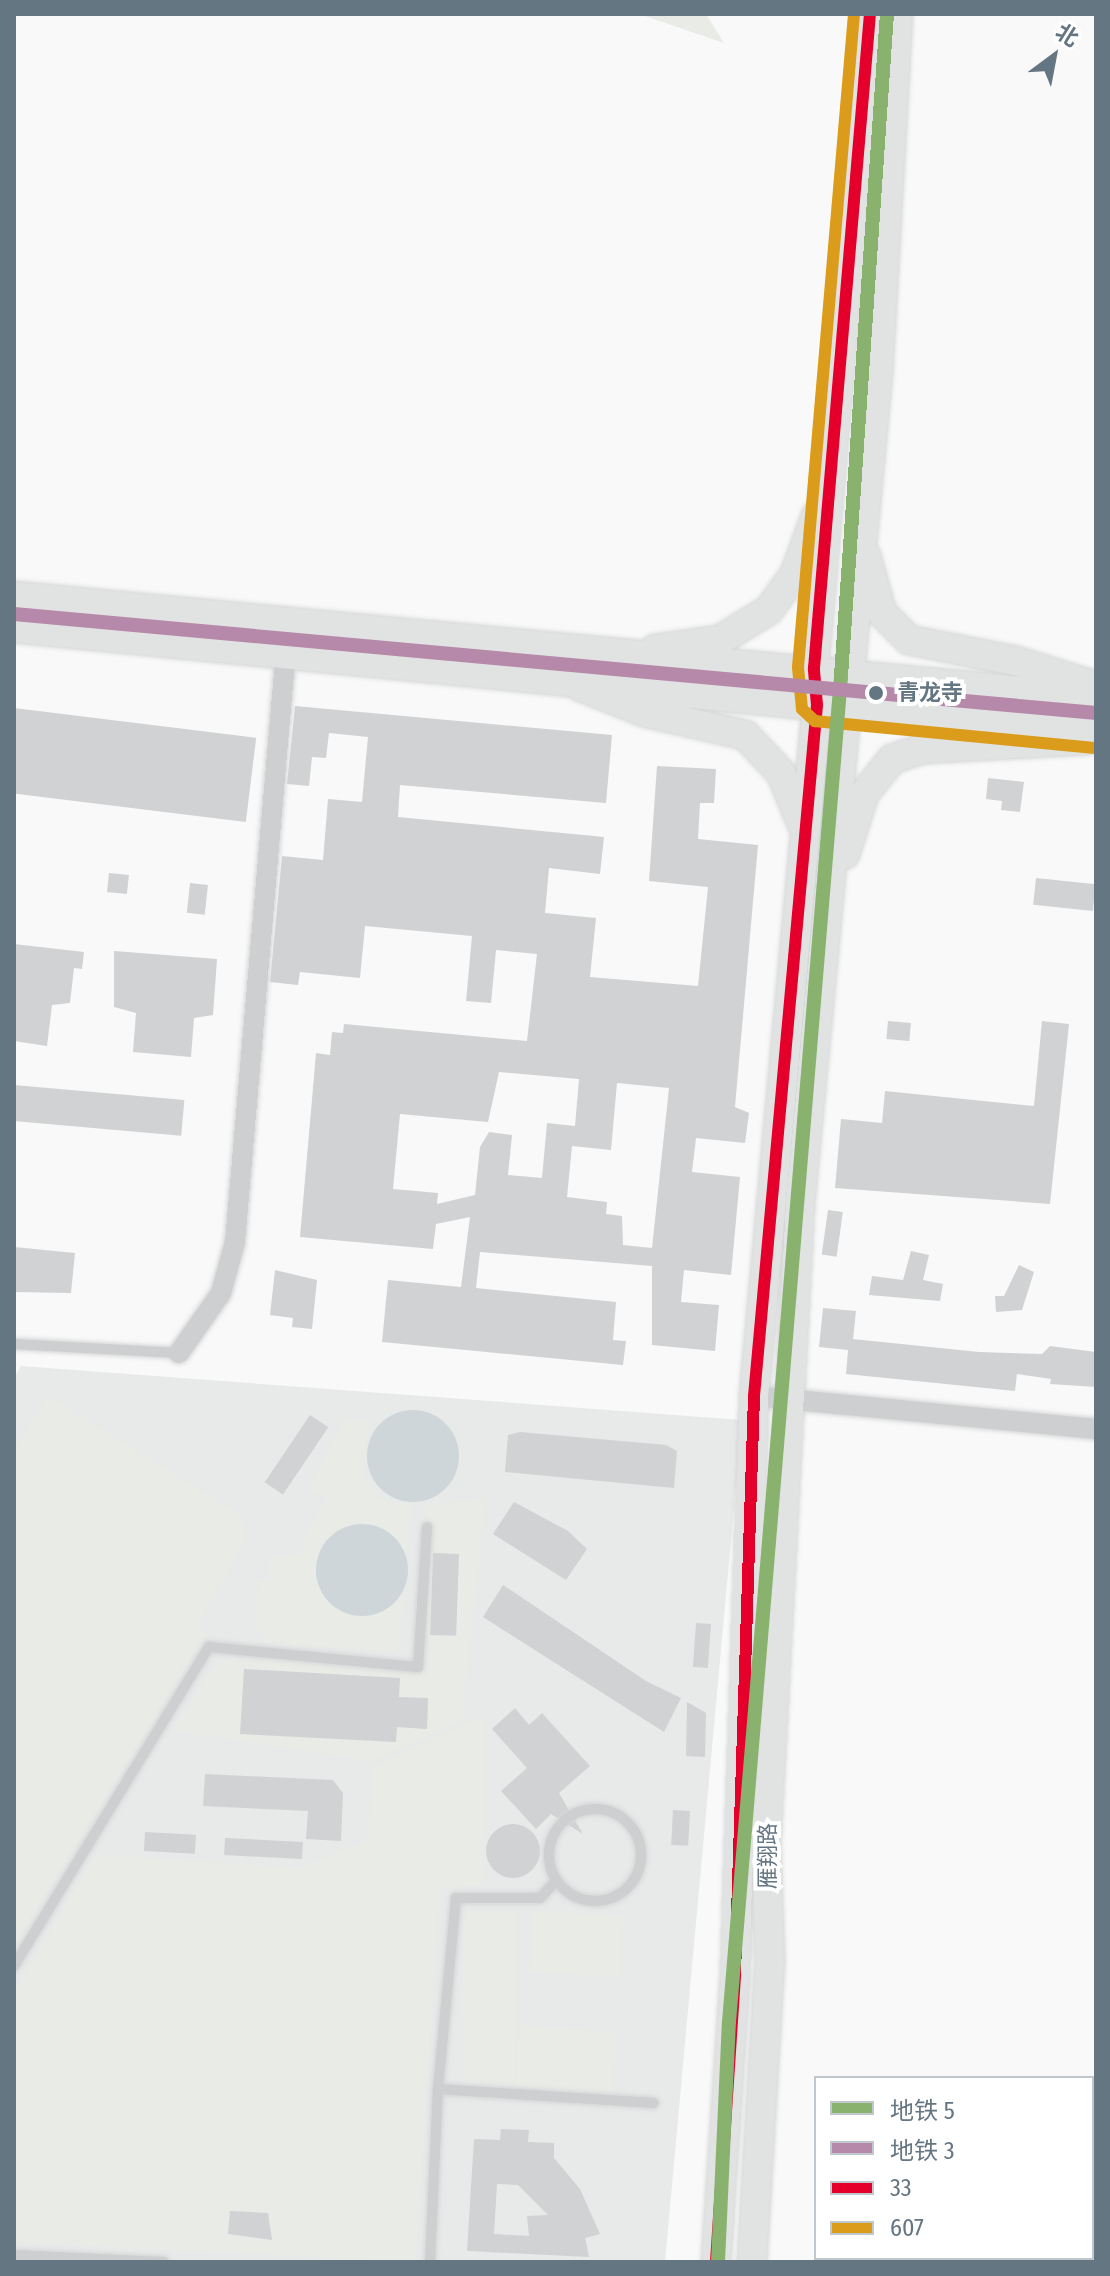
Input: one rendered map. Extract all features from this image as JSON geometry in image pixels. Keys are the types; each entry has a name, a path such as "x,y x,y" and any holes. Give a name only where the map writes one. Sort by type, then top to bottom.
{"main road":[{"name":"雁翔路","path":"753,2262 770,1961 766,1845 788,1400 823,940 831,706 814,668 870,14"},
{"name":"雁翔路","path":"716,2261 735,1975 754,1396 805,843 831,706 847,671 878,372 898,14"},
{"path":"625,651 720,640 769,610 795,574 830,478"},
{"path":"862,526 878,603 909,640 1016,661 1096,686"},
{"path":"14,597 847,671 1096,699"},
{"path":"14,627 286,649 567,682 1096,732"},
{"path":"567,682 644,712 745,735 792,790 805,843"},
{"path":"823,940 858,808 892,759 922,749 1096,740"},
{"path":"716,2261 753,2262"}],"street":[{"path":"179,1353 221,1293 235,1242 286,649"},
{"path":"754,1396 1096,1429"}],"lane":[{"path":"14,1344 179,1353"},
{"path":"14,1966 209,1647 418,1667 427,1527"},
{"path":"430,2262 438,2089 456,1898 540,1898 555,1882 554,1832 569,1817 605,1809 645,1847 624,1891 598,1901 574,1899 555,1882"},
{"path":"438,2089 654,2103"},
{"path":"14,2255 164,2262"}],"shaded area":[{"path":"639,14 706,14 724,43"},
{"path":"21,1366 742,1420 665,2262 14,2262 14,1378"},
{"path":"48,1396 240,1515 246,1537 197,1628 207,1634 14,1946 14,1451"},
{"path":"413,1410 430,1414 445,1424 455,1439 459,1456 455,1473 445,1488 430,1498 413,1502 396,1498 381,1488 371,1473 367,1456 371,1439 381,1424 396,1414"},
{"path":"370,1418 362,1476 378,1498 412,1504 407,1554 380,1525 356,1522 325,1540 314,1573 330,1605 355,1617 384,1612 405,1590 399,1652 264,1644 265,1632 255,1631 258,1579 268,1580 269,1556 304,1553 305,1534 327,1499 308,1487 345,1420"},
{"path":"486,1498 462,1720 371,1761 173,1731 212,1668 231,1658 413,1668 426,1505"},
{"path":"362,1524 379,1528 394,1538 404,1553 408,1570 404,1587 394,1602 379,1612 362,1616 345,1612 330,1602 320,1587 316,1570 320,1553 330,1538 345,1528"},
{"path":"486,1714 483,1886 440,1888 415,2262 14,2242 14,1992 96,1854 301,1868 368,1839 372,1768"},
{"path":"463,1912 515,1912 515,2083 463,2083"},
{"path":"532,1912 623,1915 621,1976 530,1973"},
{"path":"520,2025 617,2032 612,2094 516,2087"}],"building":[{"path":"295,706 612,735 606,803 400,785 398,817 604,837 600,874 549,868 545,913 596,918 590,977 698,986 708,887 649,881 657,766 716,769 714,803 700,803 698,839 758,845 735,1107 749,1113 745,1143 696,1138 692,1172 740,1177 731,1275 684,1270 681,1302 719,1305 715,1351 652,1345 652,1266 480,1252 476,1288 616,1302 613,1340 626,1341 623,1365 382,1342 388,1280 461,1287 470,1217 436,1224 433,1249 300,1237 316,1053 330,1055 332,1032 343,1033 344,1024 527,1041 537,954 496,950 491,1003 466,1001 472,936 365,926 360,978 300,972 298,985 270,982 282,856 323,860 328,799 362,802 368,737 329,733 326,758 312,757 309,786 287,784","holes":["499,1072 579,1079 575,1126 547,1123 542,1178 508,1175 512,1135 489,1132 480,1147 475,1195 437,1204 438,1193 393,1189 400,1114 488,1122","617,1083 669,1088 652,1248 623,1245 622,1216 606,1214 607,1202 567,1197 572,1146 611,1150"]},
{"path":"14,708 256,738 246,822 14,794"},
{"path":"988,778 1024,782 1020,812 1001,810 1002,801 986,799"},
{"path":"109,873 129,875 127,894 107,892"},
{"path":"1036,878 1096,884 1093,911 1033,905"},
{"path":"190,883 208,885 205,915 187,913"},
{"path":"14,944 84,952 82,969 74,968 70,1003 52,1005 47,1046 14,1041"},
{"path":"114,951 217,959 213,1015 194,1018 191,1057 133,1052 136,1013 114,1007"},
{"path":"888,1021 911,1023 909,1041 886,1039"},
{"path":"1042,1021 1069,1024 1050,1204 835,1188 841,1119 882,1123 885,1091 1034,1106"},
{"path":"14,1085 184,1100 181,1136 14,1121"},
{"path":"828,1210 843,1212 837,1257 822,1255"},
{"path":"14,1247 75,1253 71,1293 14,1292"},
{"path":"911,1251 929,1255 923,1280 943,1284 940,1301 869,1295 872,1276 903,1280"},
{"path":"1019,1265 1034,1272 1022,1310 996,1312 995,1296 1004,1296"},
{"path":"275,1270 317,1280 312,1329 292,1327 293,1318 270,1315"},
{"path":"823,1308 856,1311 853,1339 979,1352 1042,1354 1050,1346 1096,1352 1096,1387 1050,1384 1051,1379 1017,1374 1015,1391 846,1374 848,1350 819,1347"},
{"path":"310,1415 328,1427 283,1494 265,1482"},
{"path":"520,1432 666,1445 677,1451 674,1488 505,1472 508,1435"},
{"path":"514,1502 568,1531 587,1549 566,1580 493,1534"},
{"path":"433,1553 459,1554 456,1636 430,1635"},
{"path":"503,1585 646,1681 681,1698 664,1732 483,1617"},
{"path":"696,1623 711,1624 708,1668 693,1667"},
{"path":"244,1669 400,1678 399,1697 428,1698 427,1729 397,1727 396,1742 240,1734"},
{"path":"687,1702 706,1713 705,1757 686,1756"},
{"path":"515,1708 529,1725 542,1713 590,1766 559,1793 583,1834 551,1814 536,1829 501,1791 527,1768 492,1729"},
{"path":"205,1774 333,1780 343,1793 341,1841 306,1839 308,1811 203,1806"},
{"path":"673,1810 690,1811 688,1846 671,1845"},
{"path":"513,1824 532,1832 540,1851 532,1870 513,1878 494,1870 486,1851 494,1832"},
{"path":"145,1832 196,1835 195,1854 144,1851"},
{"path":"225,1838 303,1842 302,1859 224,1855"},
{"path":"501,2129 529,2130 528,2142 554,2143 554,2158 580,2189 600,2234 585,2238 589,2257 467,2251 474,2139 500,2140","holes":["497,2184 518,2185 548,2215 527,2216 529,2236 494,2234"]},
{"path":"230,2211 268,2213 272,2240 228,2234"}],"metro line":[{"name":"5","path":"718,2262 729,2022 841,676 887,14"},
{"name":"3","path":"14,614 1096,713"}],"transit line":[{"name":"607","path":"854,14 798,667 802,709 815,721 1094,748"},
{"name":"33","path":"716,2262 735,1975 754,1396 817,705 814,668 870,14"}],"place":[{"name":"青龙寺","path":"876,693"}]}
